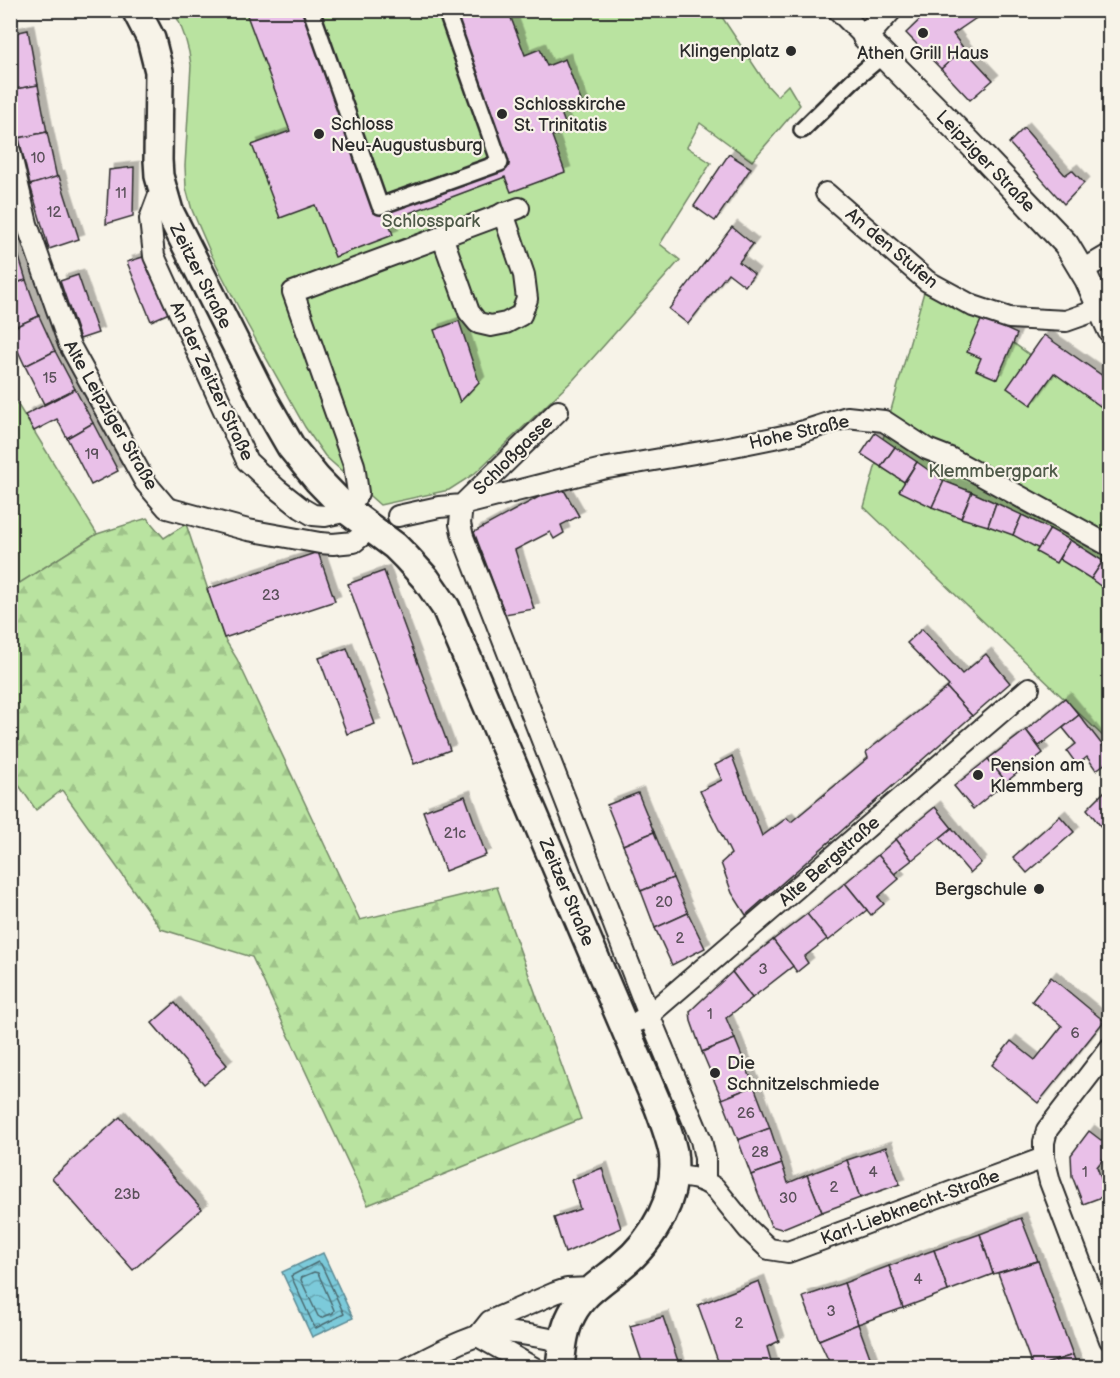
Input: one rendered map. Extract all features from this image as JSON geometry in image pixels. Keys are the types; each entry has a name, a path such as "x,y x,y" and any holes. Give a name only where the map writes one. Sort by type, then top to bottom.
{"main road":[{"name":"Zeitzer Straße","path":"136,10 152,39 159,70 158,160 169,211 184,245 265,402 291,447 348,512 395,546 406,557 426,579 446,608 670,1140 673,1154 673,1176 666,1206 650,1236 622,1266 592,1288 572,1314 563,1341 560,1368"}],"street":[{"path":"311,10 380,206 500,163 446,10"},
{"name":"Leipziger Straße","path":"838,10 1066,244 1083,270 1105,319"},
{"path":"865,37 889,10"},
{"path":"802,130 852,81 883,55"},
{"name":"Alte Leipziger Straße","path":"10,151 27,224 69,344 145,482 167,508 248,530 320,543 354,542 370,529"},
{"name":"An der Zeitzer Straße","path":"162,187 150,219 154,256 246,461 277,489 313,515 325,516 348,512"},
{"name":"An den Stufen","path":"826,192 927,281 973,306 1009,318 1066,321 1105,319"},
{"path":"348,512 358,493 354,465 293,292 442,236 511,211 527,299 521,315 506,323 491,326 478,323 469,312 442,236"},
{"path":"1083,270 1110,254"},
{"name":"Schloßgasse","path":"398,516 439,507 462,505 558,411"},
{"name":"Hohe Straße","path":"462,505 602,469 798,433 847,417 884,421 927,449 951,458 1110,546"},
{"name":"Zeitzer Straße","path":"462,505 460,524 463,537 649,1015 701,1140 705,1158 705,1182"},
{"name":"Alte Bergstraße","path":"624,1027 649,1015 1029,688"},
{"path":"1110,1048 1047,1130 1044,1142 1044,1158 1050,1182 1110,1340"},
{"name":"Karl-Liebknecht-Straße","path":"705,1182 715,1188 748,1229 769,1248 788,1252 1044,1158"},
{"path":"673,1176 698,1178 705,1182"},
{"path":"478,1336 490,1321 555,1293 567,1289 592,1288"},
{"path":"408,1368 478,1336 498,1332 563,1341"},
{"path":"478,1336 534,1368"}],"green space":[{"name":"Schlosspark","path":"174,11 718,11 767,85 777,96 788,85 800,105 752,161 700,123 687,147 711,163 660,244 680,260 574,379 474,474 449,490 380,505 325,456 305,427 247,324 211,254 192,210 186,188 185,166 191,65 185,37"},
{"name":"Klemmbergpark","path":"927,281 1109,412 1109,742 864,507"},
{"path":"10,392 97,534 11,589 10,589"},
{"path":"147,518 164,538 186,524 224,638 237,659 360,920 497,887 581,1119 368,1205 252,957 161,929 62,790 36,810 11,774 10,589 97,534"}],"water":[{"path":"323,1253 353,1318 312,1337 282,1272"}],"building":[{"name":"Schloss Neu-Augustusburg","path":"245,10 311,10 380,206 500,163 446,10 508,10 525,55 540,49 547,66 565,59 583,106 561,113 568,131 552,136 565,172 511,192 505,177 388,221 393,235 335,257 315,205 280,218 252,145 290,131"},
{"path":"930,10 988,10 953,34 964,49 941,69 906,33"},
{"path":"28,30 38,85 10,90 10,34"},
{"path":"964,49 993,80 970,100 941,69"},
{"path":"38,85 47,132 19,138 10,90"},
{"path":"1024,128 1065,175 1072,170 1084,183 1064,204 1009,143"},
{"path":"47,132 57,178 30,185 19,138"},
{"path":"729,154 751,168 715,221 694,206"},
{"path":"134,167 133,216 106,224 109,170"},
{"path":"59,176 79,239 49,249 30,185"},
{"path":"732,227 753,244 739,262 754,274 745,286 728,273 688,324 669,309"},
{"path":"13,237 26,280 10,285 10,238"},
{"path":"146,256 169,313 151,321 127,262"},
{"path":"78,275 98,333 80,339 60,281"},
{"path":"26,280 39,316 10,329 10,285"},
{"path":"39,316 55,351 25,366 10,334 10,329"},
{"path":"982,318 1017,334 997,379 976,370 981,358 967,352"},
{"path":"459,321 479,382 460,402 434,330"},
{"path":"1044,335 1110,381 1110,413 1054,373 1031,405 1007,388"},
{"path":"55,351 75,389 44,404 25,366"},
{"path":"75,389 93,423 67,438 57,419 34,431 25,415"},
{"path":"93,423 118,471 91,485 67,438"},
{"path":"875,433 895,447 881,467 861,454"},
{"path":"895,447 917,462 904,482 881,467"},
{"path":"917,462 944,481 932,507 899,491"},
{"path":"944,481 972,492 961,518 932,507"},
{"path":"561,485 579,516 561,525 564,533 554,539 550,532 515,550 534,609 505,614 474,532"},
{"path":"972,492 996,503 988,526 961,518"},
{"path":"996,503 1022,515 1013,535 988,526"},
{"path":"1022,515 1050,529 1039,549 1013,535"},
{"path":"1050,529 1070,540 1056,563 1036,552"},
{"path":"1070,540 1103,561 1091,579 1059,559"},
{"path":"318,552 335,601 224,638 207,589"},
{"path":"1103,561 1110,565 1110,593 1091,579"},
{"path":"384,571 450,750 414,764 348,584"},
{"path":"922,629 962,674 986,654 1010,683 972,716 947,688 949,686 907,643"},
{"path":"347,648 375,724 347,734 319,658"},
{"path":"947,688 972,716 746,915 732,893 721,863 731,854 700,791 722,780 715,765 732,756 762,836 787,818 791,822 868,758 866,752"},
{"path":"1065,698 1079,715 1039,746 1026,730"},
{"path":"1079,715 1110,755 1110,760 1096,770 1087,757 1077,765 1067,751 1076,744 1063,728"},
{"path":"1026,730 1043,753 1006,782 988,759"},
{"path":"988,759 1006,782 973,809 954,786"},
{"path":"1110,786 1110,838 1087,809"},
{"path":"638,793 654,832 623,845 607,805"},
{"path":"465,796 486,855 445,871 423,811"},
{"path":"935,807 952,828 912,860 896,839"},
{"path":"1060,816 1074,832 1027,873 1013,857"},
{"path":"952,828 981,863 970,873 940,838"},
{"path":"654,832 673,878 641,891 623,845"},
{"path":"896,839 912,860 894,874 878,855"},
{"path":"878,855 899,879 878,897 884,904 871,915 845,883"},
{"path":"673,878 688,913 655,928 641,891"},
{"path":"845,883 867,910 828,941 807,914"},
{"path":"688,913 705,948 672,965 655,928"},
{"path":"807,914 827,939 804,957 808,963 797,972 773,940"},
{"path":"773,940 793,966 752,998 732,972"},
{"path":"732,972 752,998 726,1018 735,1039 702,1052 691,1021 690,1011"},
{"path":"1051,977 1104,1021 1038,1103 992,1065 1011,1041 1035,1060 1062,1026 1032,1001"},
{"path":"175,1003 227,1065 204,1084 152,1023"},
{"path":"735,1039 754,1086 722,1099 702,1052"},
{"path":"754,1086 770,1128 738,1140 722,1099"},
{"path":"120,1117 202,1209 133,1270 52,1178"},
{"path":"770,1128 782,1164 751,1175 738,1140"},
{"path":"1089,1131 1110,1147 1097,1167 1107,1195 1083,1204 1072,1176 1071,1155"},
{"path":"886,1147 900,1184 860,1198 847,1160"},
{"path":"847,1160 860,1198 822,1212 807,1175"},
{"path":"782,1164 788,1183 807,1175 822,1212 781,1229 771,1226 751,1175"},
{"path":"602,1168 621,1228 565,1253 554,1218 580,1209 571,1180"},
{"path":"1021,1218 1038,1261 993,1274 980,1234"},
{"path":"980,1234 993,1274 948,1291 934,1250"},
{"path":"934,1250 948,1291 903,1308 889,1266"},
{"path":"1038,1261 1073,1355 1033,1368 998,1273"},
{"path":"889,1266 903,1308 858,1324 844,1283"},
{"path":"759,1281 779,1341 767,1347 773,1368 732,1368 730,1362 719,1364 698,1305"},
{"path":"844,1283 858,1324 819,1340 803,1297"},
{"path":"663,1317 680,1367 644,1368 630,1326"},
{"path":"858,1324 874,1368 832,1368 819,1340"},
{"path":"1073,1355 1078,1368 1034,1368"}],"place":[{"name":"Athen Grill Haus","path":"923,33"},
{"name":"Klingenplatz","path":"791,51"},
{"name":"Schlosskirche St. Trinitatis","path":"502,114"},
{"name":"Schloss Neu-Augustusburg","path":"319,134"},
{"name":"Pension am Klemmberg","path":"978,775"},
{"name":"Bergschule","path":"1039,889"},
{"name":"Die Schnitzelschmiede","path":"715,1073"}]}
